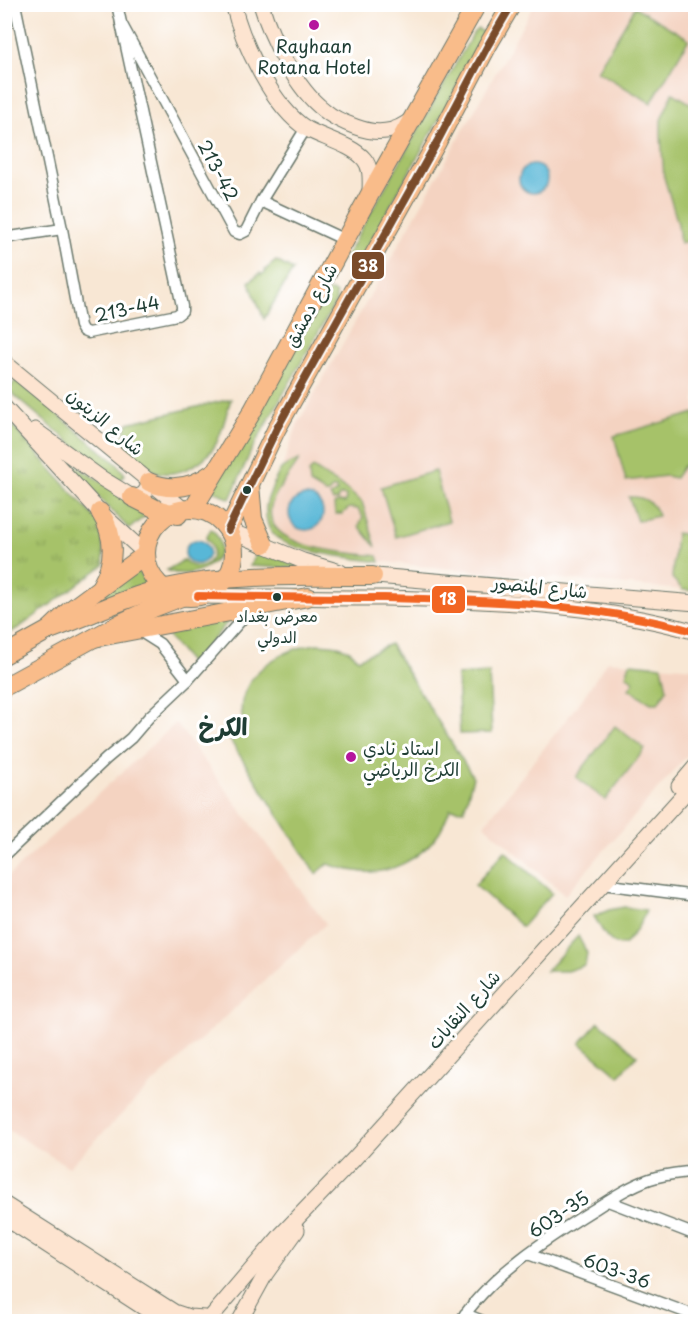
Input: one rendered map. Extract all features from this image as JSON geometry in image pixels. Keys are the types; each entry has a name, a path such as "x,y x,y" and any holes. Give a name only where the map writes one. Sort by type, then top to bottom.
{"main road":[{"name":"شارع دمشق","path":"182,511 215,471 252,412 370,194 477,4"},
{"path":"484,4 488,11 496,14 511,6"},
{"name":"شارع دمشق","path":"228,530 277,428 511,6"},
{"path":"461,34 471,24 481,24 489,34 488,45"},
{"path":"341,247 337,263 345,273 351,275 363,273"},
{"path":"318,289 335,287 344,294 346,304"},
{"path":"149,482 162,487 185,486 196,483 215,471"},
{"path":"250,483 254,519 264,544"},
{"path":"132,497 182,511 215,516 236,511"},
{"path":"182,511 160,521 152,530 147,542 146,554 152,574 164,588 191,596"},
{"path":"100,512 109,530 112,550 109,570 100,588"},
{"path":"4,687 153,608 208,593 226,579 232,568 234,543 228,530 215,516"},
{"path":"49,630 69,611 146,554"},
{"path":"4,655 49,630 164,588 264,576 373,576"},
{"path":"94,638 308,597"}],"street":[{"name":"213-44","path":"15,4 80,326 88,333 177,315 182,311 121,23"},
{"name":"213-42","path":"117,4 121,23 234,232 240,234 246,231 261,201 306,128"},
{"path":"233,4 245,40 257,66 287,110 306,128 357,152 364,159 369,167 370,194"},
{"path":"261,4 272,35 287,64 323,110 344,123 383,133 394,130 412,119"},
{"path":"261,201 341,247"},
{"path":"4,238 62,229"},
{"name":"شارع الزيتون","path":"4,362 182,511"},
{"path":"9,411 132,497 142,495 149,482"},
{"path":"9,411 100,512 146,554"},
{"name":"شارع المنصور","path":"228,530 303,561 338,572 696,603"},
{"name":"شارع المنصور","path":"191,596 487,600 577,609 667,624 696,632"},
{"path":"4,856 131,738 149,717 188,680 253,607"},
{"path":"135,629 148,634 160,644 188,680"},
{"name":"شارع النقابات","path":"602,884 604,873 696,766"},
{"name":"شارع النقابات","path":"206,1318 353,1160 696,781"},
{"path":"602,884 696,896"},
{"name":"شارع النقابات","path":"239,1322 266,1273 353,1160"},
{"name":"603-35","path":"463,1318 500,1277 566,1227 633,1186 653,1178 696,1171"},
{"path":"608,1201 696,1235"},
{"path":"4,1204 24,1223 166,1322"},
{"path":"4,1217 24,1223 174,1312 189,1317 220,1316 229,1322"},
{"name":"603-36","path":"528,1254 696,1316"},
{"path":"463,1318 485,1322"}],"shaded area":[{"name":"معرض بغداد الدولي","path":"534,5 695,5 695,591 419,566 321,553 275,536 267,522 265,511 268,500 297,425"},
{"path":"607,661 695,668 695,747 565,895 484,825 583,698"},
{"path":"176,723 326,924 149,1087 69,1167 5,1128 5,879"}],"green space":[{"path":"635,7 689,39 651,103 597,71"},
{"path":"478,29 483,32 484,38 359,262 352,266 348,263 346,256 474,32"},
{"path":"673,93 695,106 695,239 680,243 678,224 664,177 661,136 661,120"},
{"path":"276,261 293,270 264,319 249,282 260,273 261,275 266,272 265,270"},
{"path":"332,291 336,294 336,301 251,451 230,499 211,489 327,292"},
{"path":"16,380 116,463 125,474 120,481 110,476 8,390"},
{"path":"231,399 216,444 198,463 182,471 156,472 143,464 123,445 122,439 128,423"},
{"path":"695,413 695,462 683,466 675,478 666,476 626,481 614,436"},
{"path":"4,416 101,525 104,565 5,636"},
{"path":"60,456 150,512 129,529"},
{"path":"299,460 272,503 271,519 278,531 292,540 309,546 378,556 380,562 311,551 286,543 272,533 266,519 268,498 282,468"},
{"path":"313,468 362,502 376,547 359,526 363,517 358,509 349,508 342,514 335,514 334,504 345,503 346,496 339,496 333,501 330,496 337,492 336,488 327,494 310,484 309,472"},
{"path":"435,471 449,521 396,537 381,487"},
{"path":"629,497 648,501 658,516 637,521"},
{"path":"211,529 219,540 220,549 217,558 209,565 188,573 167,570 184,560 197,567 208,562 213,552 206,538"},
{"path":"676,533 695,536 695,591 683,590 672,578"},
{"path":"258,550 306,569 250,566"},
{"path":"136,570 147,584 87,606"},
{"path":"230,619 192,666 163,630"},
{"name":"استاد نادي الكرخ الرياضي","path":"316,644 344,648 358,659 390,644 473,777 464,810 450,809 433,841 414,857 392,868 368,872 328,864 316,874 228,737 243,725 242,702 252,679 260,670 281,655"},
{"path":"630,663 662,666 667,689 658,703 651,703 629,689 634,681 626,675"},
{"path":"489,673 492,733 460,734 457,675"},
{"path":"615,726 645,749 605,800 576,777"},
{"path":"505,851 552,893 522,927 475,885"},
{"path":"624,907 646,910 637,928 624,945 618,945 610,940 594,916"},
{"path":"578,936 587,953 585,965 567,971 546,971"},
{"path":"599,1022 637,1055 619,1076 580,1043"}],"water":[{"path":"533,165 543,169 547,179 543,189 533,193 523,189 519,179 523,169"},
{"path":"306,496 318,501 323,513 318,525 306,530 294,525 289,513 294,501"},
{"path":"197,540 202,541 208,547 208,557 202,563 197,564 192,563 186,557 185,552 186,547 192,541"}],"transit line":[{"name":"38","path":"228,530 277,428 512,4"},
{"name":"18","path":"198,596 502,602 619,615 696,632"}],"place":[{"name":"Rayhaan Rotana Hotel","path":"314,25"},
{"name":"معرض بغداد الدولي","path":"277,597"},
{"name":"استاد نادي الكرخ الرياضي","path":"351,757"}],"district":[{"name":"الكرخ","path":"223,726"}]}
